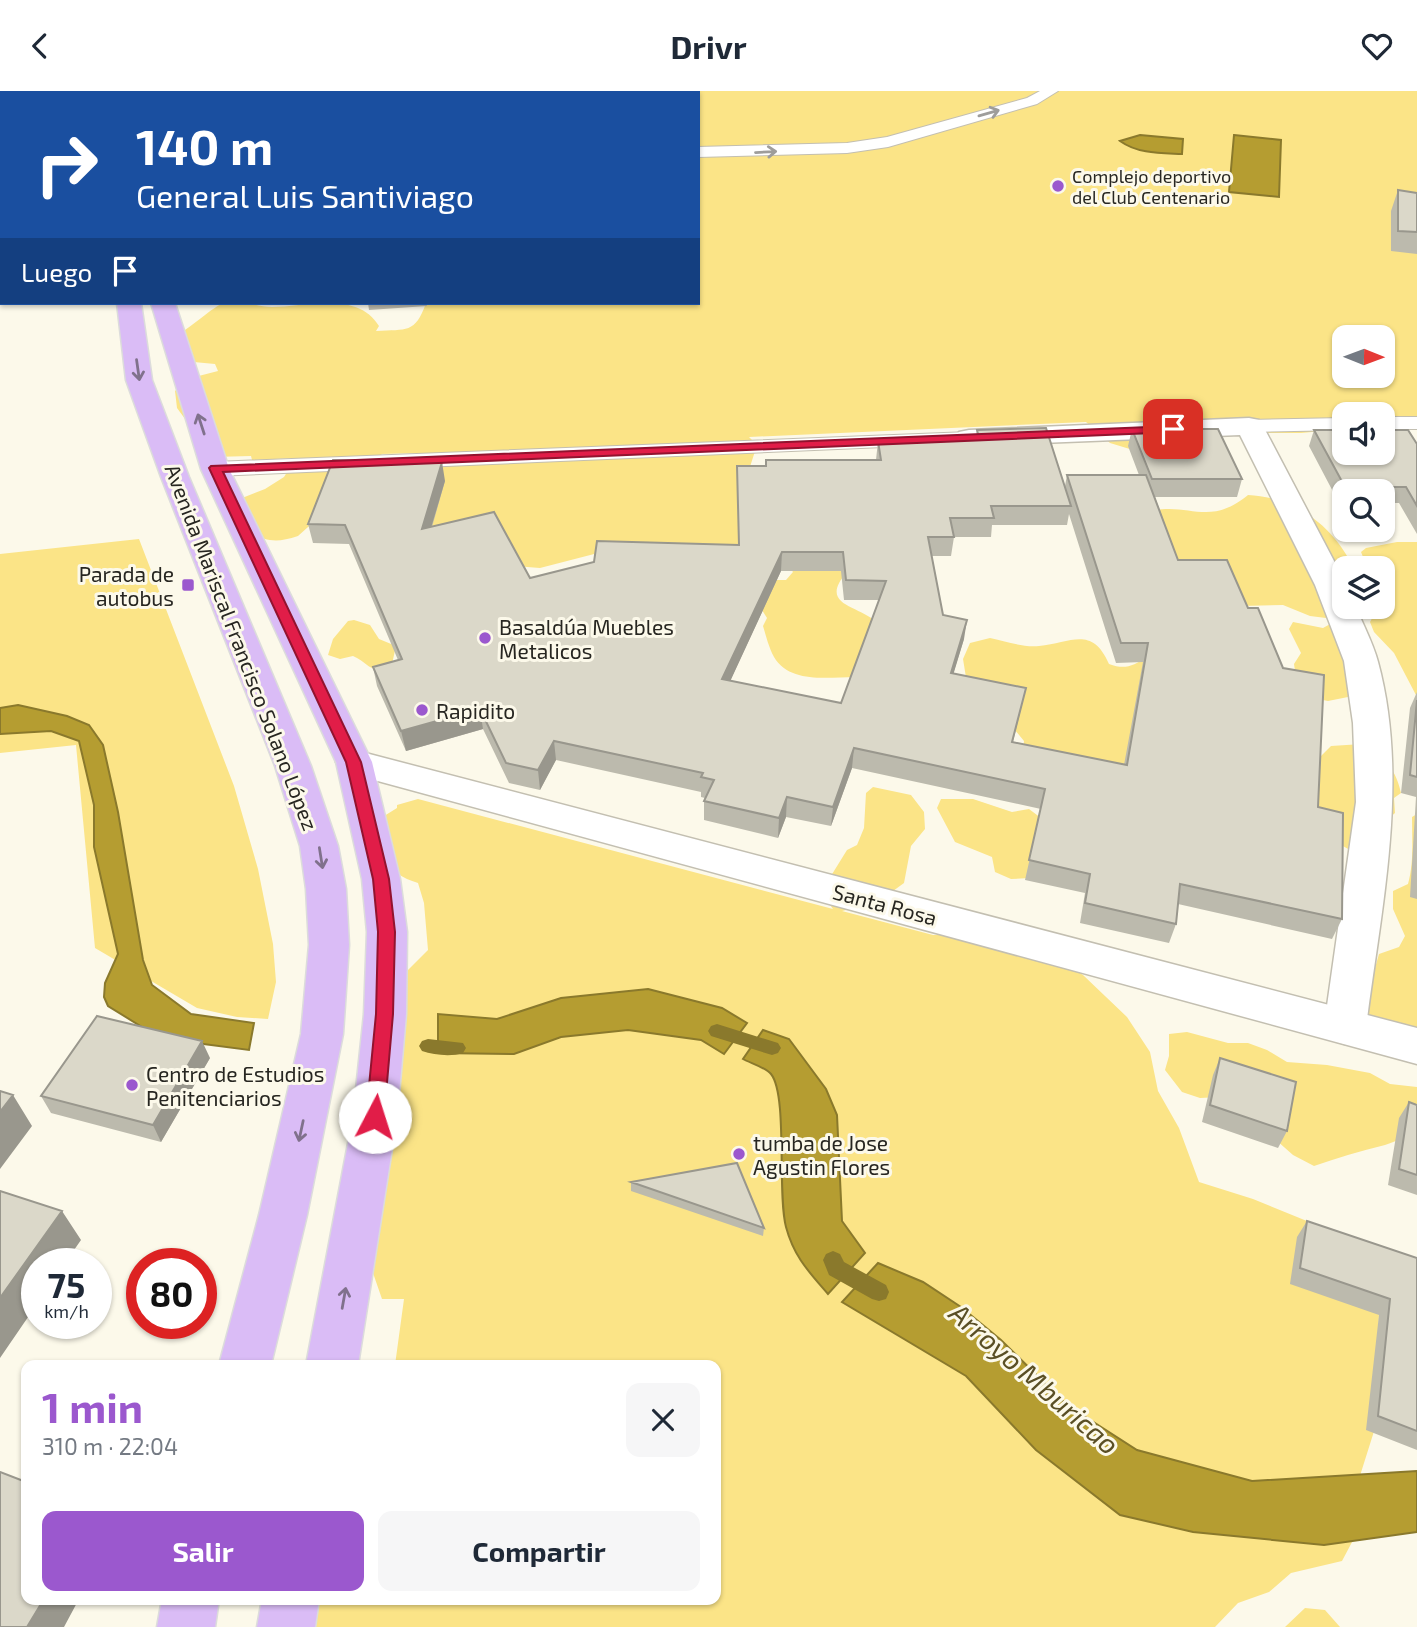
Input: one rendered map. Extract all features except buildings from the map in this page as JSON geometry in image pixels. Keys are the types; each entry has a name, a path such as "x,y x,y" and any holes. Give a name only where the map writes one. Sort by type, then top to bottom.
{"highway":[{"name":"Avenida Mariscal Francisco Solano López","path":"129,305 139,380 175,477 293,766 319,846 326,889 329,945 322,1034 283,1215 246,1360"},
{"name":"Avenida Mariscal Francisco Solano López","path":"164,305 215,468 354,762 381,879 387,932 385,1014 375,1117 333,1360"},
{"path":"186,1627 190,1605"},
{"path":"286,1627 290,1605"}],"street":[{"path":"969,438 1249,426 1331,585 1361,661 1371,723 1376,802 1345,1027"},
{"name":"Santa Rosa","path":"354,762 1417,1046"}],"lane":[{"path":"700,152 846,148 888,142 1032,101 1051,91"},
{"path":"1395,423 1417,423"},
{"path":"1249,426 1332,424"},
{"path":"215,468 969,438"}],"shaded area":[{"name":"Complejo deportivo del Club Centenario","path":"700,91 1417,91 1417,428 1395,429 1395,402 1332,402 1332,430 1228,433 1133,450 1110,443 1086,422 749,437 757,445 748,473 765,544 598,553 540,568 439,560 411,472 421,453 381,454 385,458 298,536 267,539 225,520 222,515 237,500 265,489 284,477 296,458 252,460 251,456 213,457 177,408 175,391 187,379 218,371 215,364 183,361 174,337 220,305 348,305 369,315 379,326 376,331 408,328 418,320 425,305 700,305"},
{"path":"1248,495 1282,501 1311,517 1332,536 1332,542 1337,542 1347,556 1332,556 1332,618 1310,616 1283,605 1241,606 1091,525 1155,510 1212,512 1235,504"},
{"path":"139,539 234,786 258,869 273,944 276,982 268,1019 237,1017 197,1008 95,948 76,745 0,753 0,554"},
{"path":"1397,542 1417,542 1417,697 1394,653 1374,632 1370,622 1372,619 1395,619 1395,556 1363,556 1361,552 1366,548"},
{"path":"786,563 848,571 839,583 839,598 876,622 855,677 822,678 800,675 781,666 774,657 763,626 767,618 762,610 771,580 786,580 793,572"},
{"path":"348,621 370,625 379,639 396,646 392,664 375,669 353,656 340,659 328,655 333,639"},
{"path":"1293,622 1323,628 1332,623 1347,627 1353,696 1328,701 1313,698 1295,671 1294,664 1301,653 1289,629"},
{"path":"990,638 1033,646 1088,640 1102,652 1109,664 1120,667 1133,665 1147,657 1140,777 1022,758 1024,741 1010,724 970,702 963,659 970,643"},
{"path":"1362,744 1377,754 1392,770 1401,793 1394,798 1395,813 1350,850 1323,835 1297,770 1320,757 1331,746"},
{"path":"873,787 911,795 924,812 925,829 911,846 904,883 878,902 842,911 933,935 989,935 1049,953 1083,975 1127,1017 1150,1052 1158,1091 1179,1128 1199,1182 1253,1199 1329,1230 1379,1313 1376,1425 1358,1482 1369,1510 1342,1561 1291,1573 1269,1592 1238,1603 1215,1627 293,1627 304,1605 721,1605 721,1360 396,1360 404,1299 382,1299 364,1247 377,1001 428,950 424,903 418,883 398,874 385,862 368,826 397,808 397,805 418,799 833,909 821,892 847,850 857,845 864,828 866,793"},
{"path":"941,799 973,799 1012,812 1029,809 1045,821 1030,878 1011,879 995,872 992,857 955,842 937,808"},
{"path":"1417,814 1417,1054 1376,1039 1356,990 1375,968 1379,954 1399,947 1405,936 1393,909 1393,891 1408,884 1412,860 1412,817"},
{"path":"1187,1032 1228,1043 1248,1043 1287,1062 1327,1065 1370,1073 1390,1084 1417,1087 1417,1136 1314,1166 1293,1155 1220,1097 1200,1098 1182,1092 1165,1070 1169,1056 1169,1034"},
{"path":"1305,1608 1325,1610 1340,1627 1285,1627"}],"water":[{"path":"1140,135 1183,139 1182,154 1142,151 1120,141"},
{"path":"1234,135 1281,140 1279,197 1229,192"},
{"path":"18,705 67,716 89,725 103,745 118,812 143,960 152,985 191,1014 254,1023 249,1050 188,1042 150,1032 108,1006 104,997 105,983 118,954 94,847 94,805 79,741 51,731 0,734 0,708"},
{"path":"648,989 722,1008 747,1023 724,1054 701,1040 628,1030 561,1037 514,1054 438,1053 438,1014 497,1019 561,998"},
{"path":"763,1030 789,1039 826,1089 837,1115 842,1221 865,1253 828,1294 798,1256 786,1227 782,1192 781,1123 776,1085 771,1074 743,1059"},
{"path":"878,1263 923,1282 961,1307 1001,1340 1067,1405 1137,1450 1252,1481 1417,1471 1417,1532 1324,1545 1193,1532 1120,1515 1036,1450 966,1376 842,1302"}],"waterway":[{"name":"Arroyo Mburicao","path":"717,1031 772,1048"},
{"name":"Arroyo Mburicao","path":"428,1046 457,1048"},
{"name":"Arroyo Mburicao","path":"833,1260 836,1268 879,1292"}],"place":[{"name":"Complejo deportivo del Club Centenario","path":"1058,186"},
{"name":"Parada de autobus","path":"188,585"},
{"name":"Basaldúa Muebles Metalicos","path":"485,638"},
{"name":"Rapidito","path":"422,710"},
{"name":"Centro de Estudios Penitenciarios","path":"132,1085"},
{"name":"tumba de Jose Agustin Flores","path":"739,1154"}],"route":[{"path":"375,1117 385,1014 387,932 381,879 354,762 215,468 1173,429"}]}
